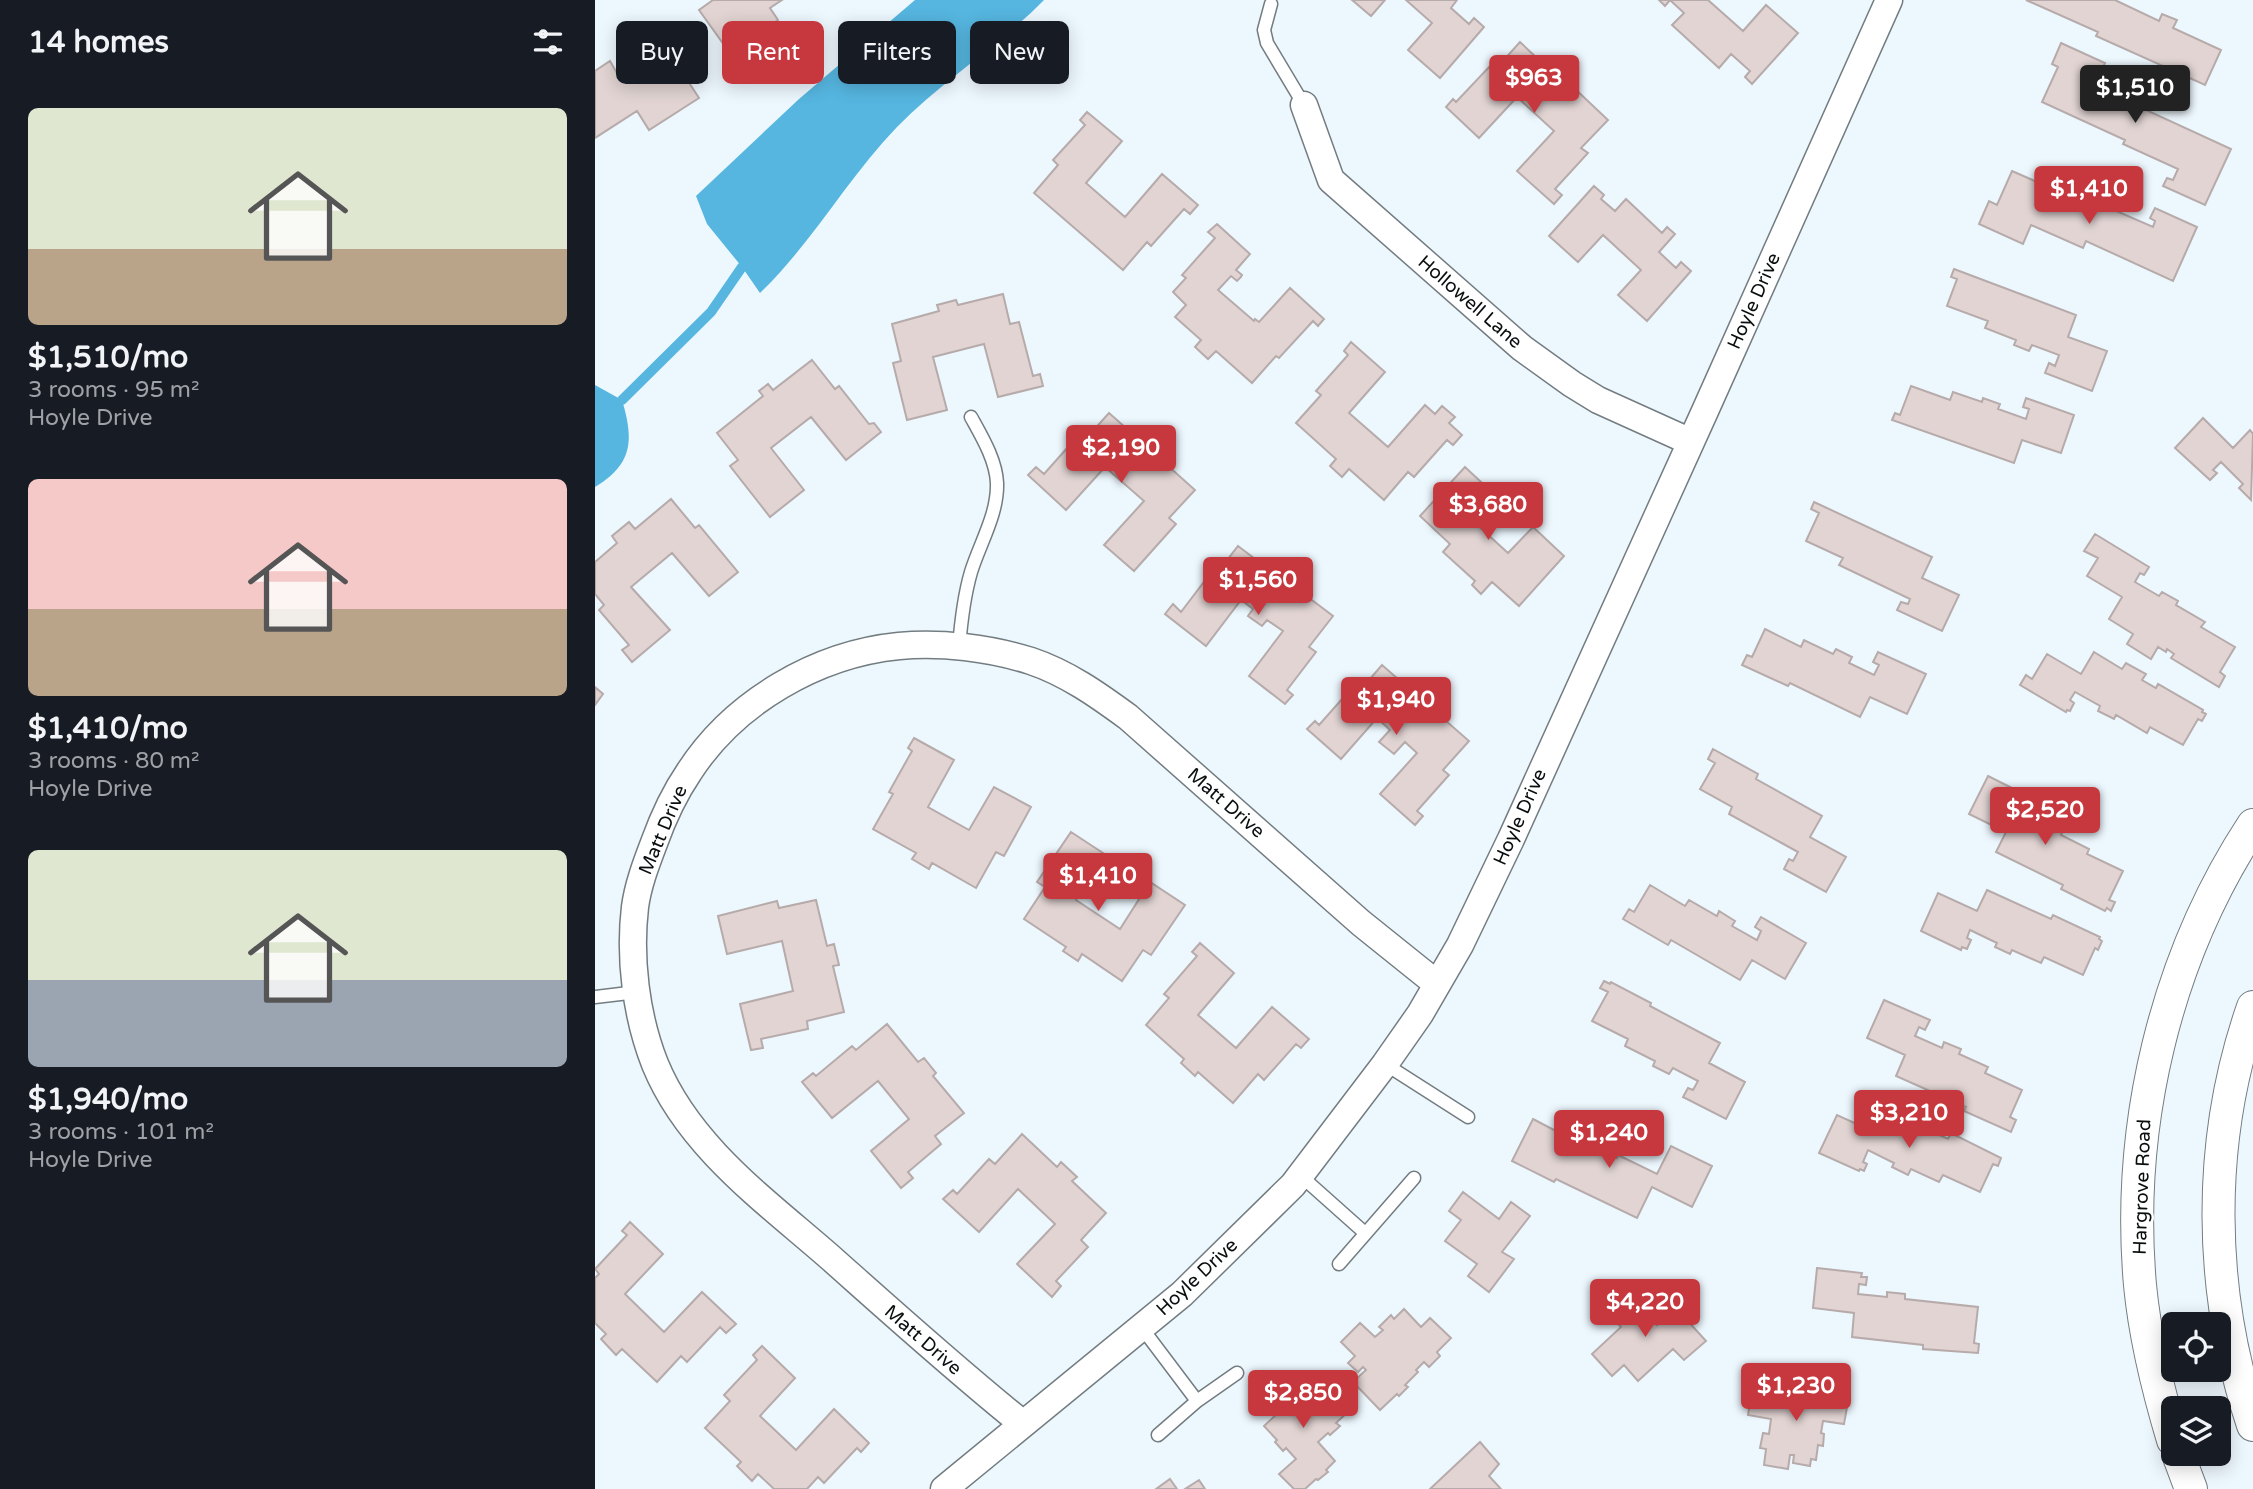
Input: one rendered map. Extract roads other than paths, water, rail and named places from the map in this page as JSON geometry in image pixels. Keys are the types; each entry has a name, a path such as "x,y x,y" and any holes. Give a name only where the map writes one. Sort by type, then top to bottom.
{"street":[{"name":"Hoyle Drive","path":"944,1489 1182,1294 1301,1176 1419,1014 1460,944 1511,839 1889,0"},
{"name":"Hollowell Lane","path":"1304,105 1331,180 1522,348 1598,400 1691,442"},
{"name":"Matt Drive","path":"1023,1424 964,1376 733,1172 685,1119 655,1064 645,1033 637,992 633,944 635,905 645,867 673,799 690,770 728,725 782,685 817,667 850,656 898,646 959,647 1031,661 1092,691 1128,717 1361,923 1437,984"},
{"name":"Hargrove Road","path":"2161,1397 2148,1343 2140,1286 2137,1228 2145,1112 2172,998 2191,942 2216,889 2253,825"},
{"path":"2253,1007 2225,1120 2219,1177 2218,1233 2222,1289 2231,1345 2253,1425"},
{"path":"2182,1466 2190,1489"}],"lane":[{"path":"1271,4 1264,30 1267,43 1304,105"},
{"path":"959,647 964,603 971,573 992,515 997,483 989,453 971,417"},
{"path":"595,997 637,992"},
{"path":"1385,1064 1468,1117"},
{"path":"1301,1176 1364,1233"},
{"path":"1339,1264 1414,1178"},
{"path":"1142,1328 1197,1401"},
{"path":"1158,1435 1197,1401 1237,1373"}],"water":[{"path":"915,0 1044,0 1022,21 970,21 970,64 956,75 956,21 890,21"},
{"path":"838,66 838,84 945,84 914,110 879,147 779,274 760,293 707,224 696,196 799,99 817,84 824,84 824,78"},
{"path":"595,385 622,400 629,439 623,460 617,469 595,487"}],"waterway":[{"path":"622,400 711,312 742,267"}]}
